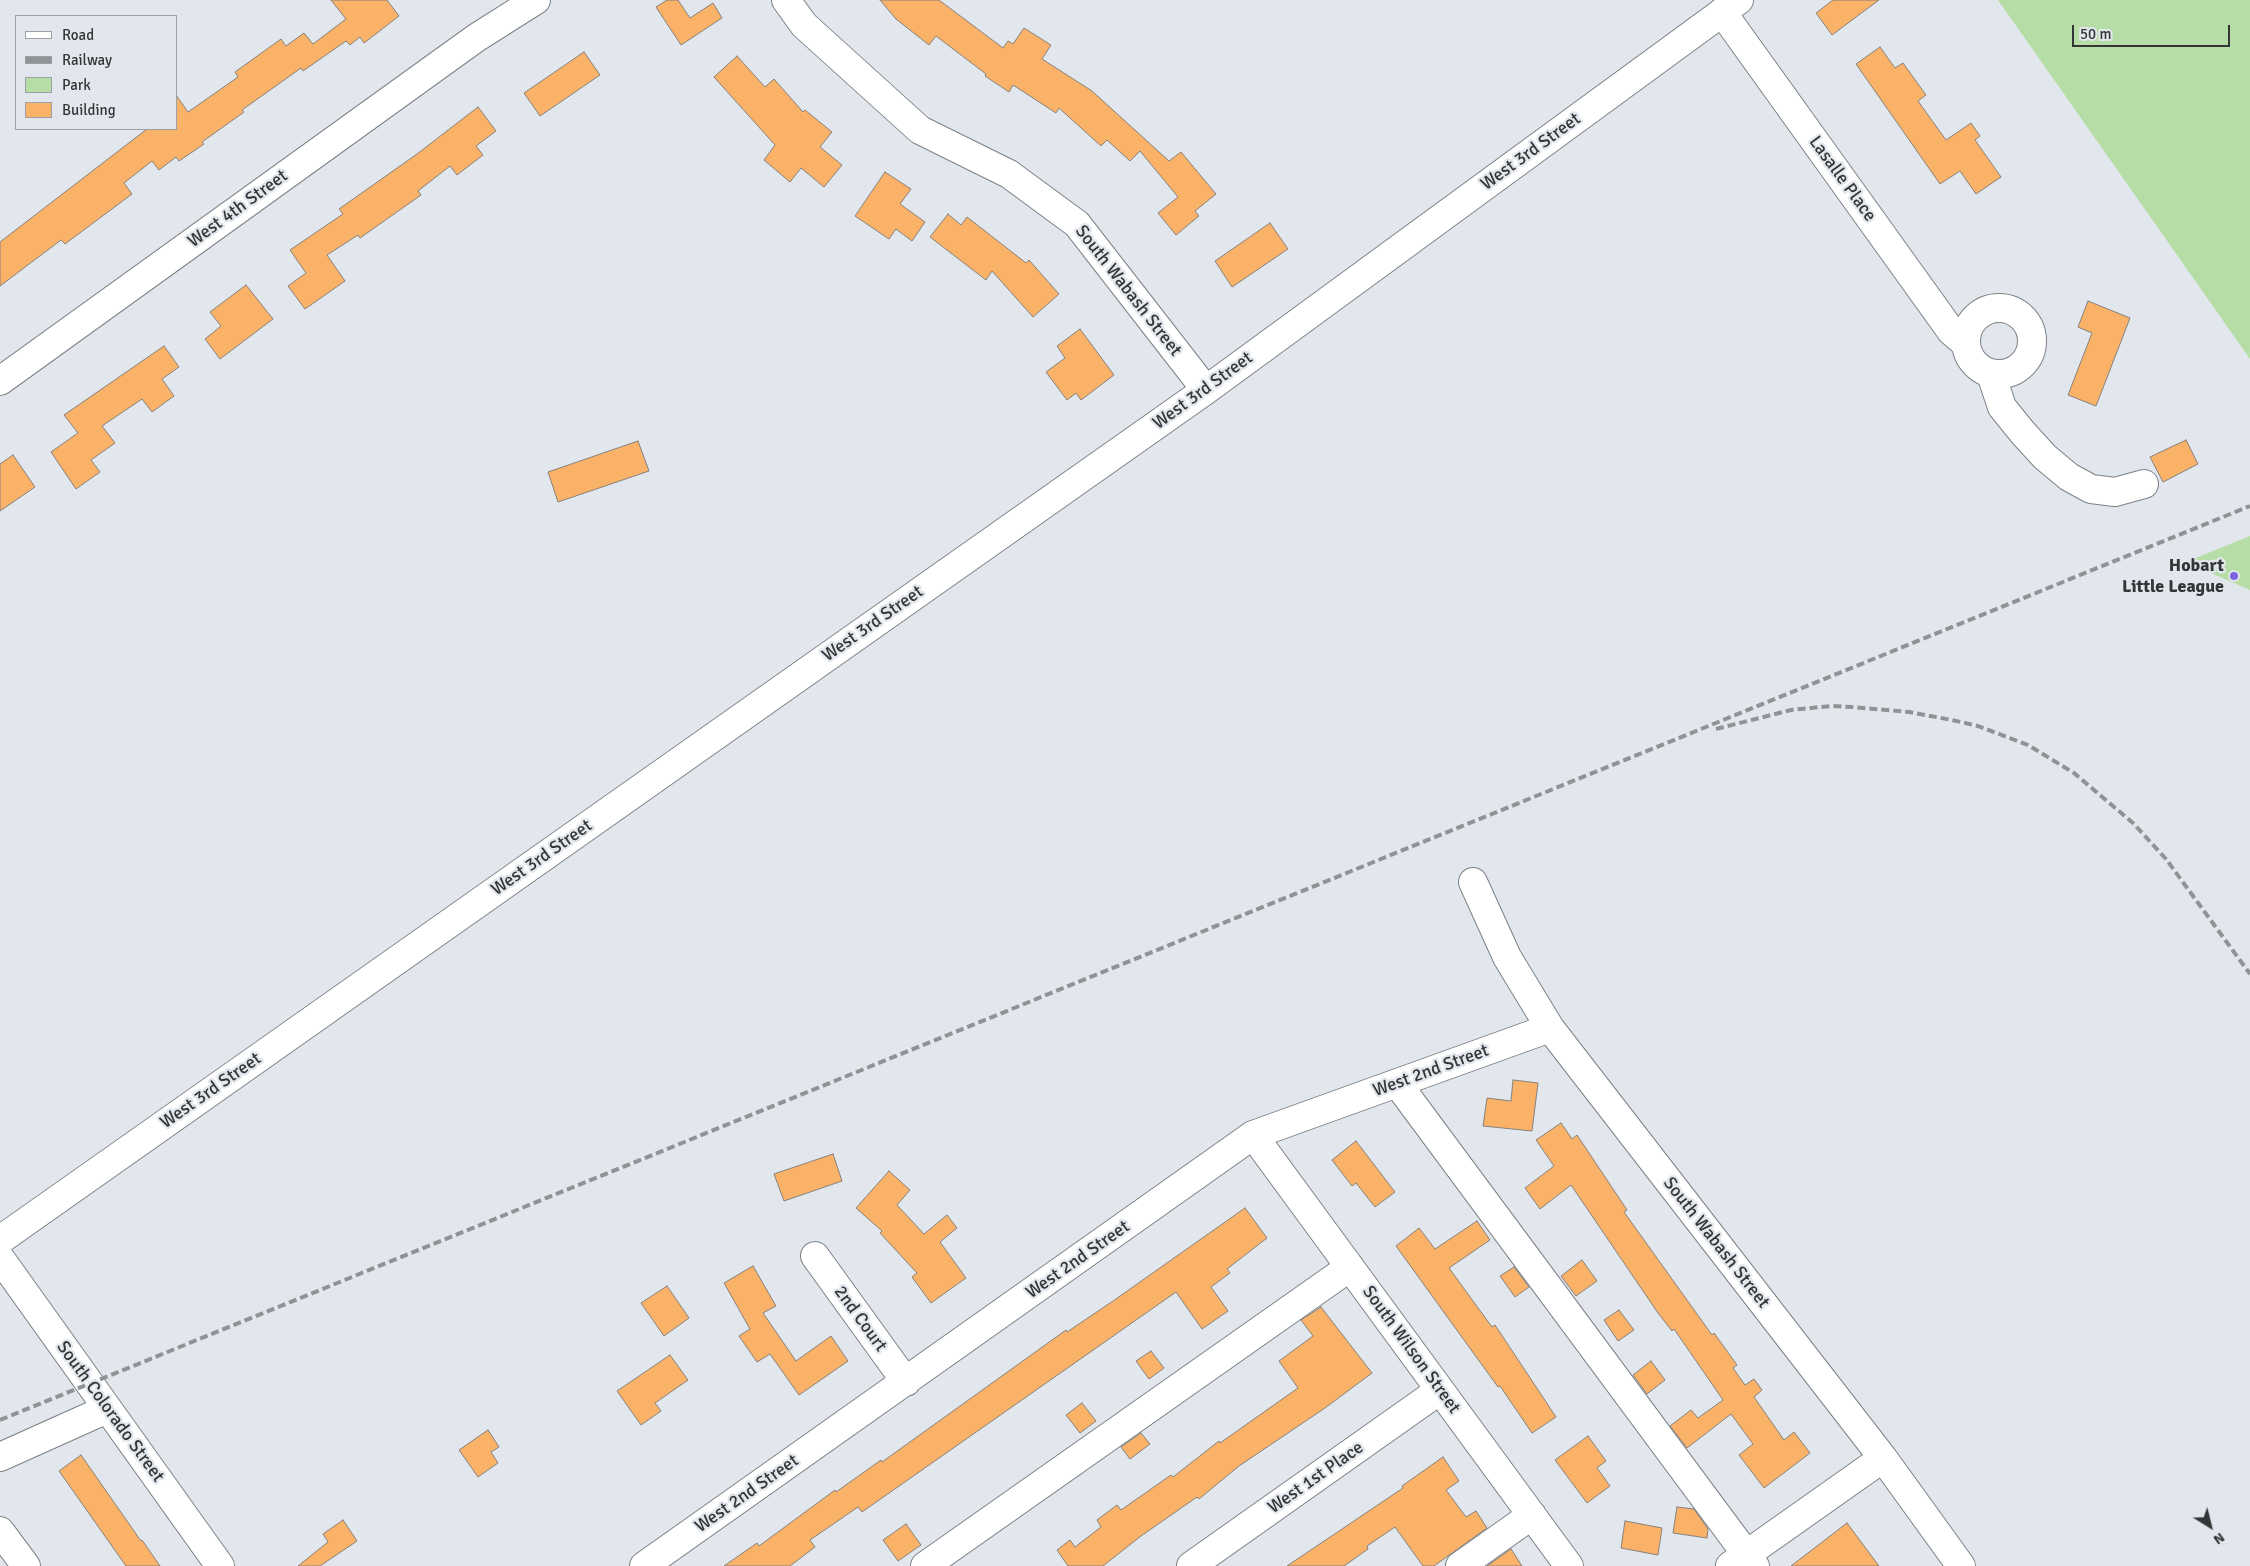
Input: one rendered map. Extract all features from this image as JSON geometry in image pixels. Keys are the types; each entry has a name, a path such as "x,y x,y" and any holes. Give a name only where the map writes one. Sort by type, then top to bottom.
{"street":[{"name":"West 4th Street","path":"0,381 476,38 536,0"},
{"name":"South Wabash Street","path":"786,0 804,25 920,130 1009,174 1077,224 1206,390"},
{"name":"West 3rd Street","path":"0,1240 1206,390 1731,6"},
{"name":"Lasalle Place","path":"1731,6 1951,331 1965,343 1973,363 1981,370 1991,374"},
{"path":"1965,343 1967,332 1972,322 1980,314 1990,309 2002,308 2013,310 2022,317 2029,326 2033,337 2032,348 2028,358 2022,367 2012,372 2002,375 1991,374 2002,406 2045,457 2069,477 2091,489 2115,492 2144,484"},
{"name":"South Wabash Street","path":"1473,882 1507,957 1550,1028 1883,1458 1960,1566"},
{"name":"West 2nd Street","path":"644,1566 1253,1135 1550,1028"},
{"path":"1397,1083 1744,1562 1883,1458"},
{"name":"South Wilson Street","path":"1253,1135 1569,1566"},
{"name":"2nd Court","path":"815,1256 906,1382"},
{"name":"South Colorado Street","path":"0,1258 220,1566"},
{"path":"925,1566 1350,1267"},
{"name":"West 1st Place","path":"1191,1566 1440,1390"},
{"path":"0,1457 107,1408"},
{"path":"1460,1566 1532,1515"},
{"path":"0,1531 26,1566"}],"green space":[{"path":"1998,0 2250,0 2250,359"},
{"name":"Hobart Little League","path":"2250,536 2250,590 2186,562"}],"building":[{"path":"331,0 387,0 399,16 364,43 360,37 350,45 346,41 303,71 301,68 242,110 244,112 179,161 176,157 159,170 152,161 124,183 132,194 65,244 61,240 0,286 0,242 146,130 178,130 178,98 188,112 238,77 235,72 281,39 286,46 304,33 313,44 346,19"},
{"path":"667,0 678,0 690,18 713,3 722,18 681,45 656,7"},
{"path":"880,0 939,0 1003,48 1008,41 1013,44 1024,28 1051,45 1042,59 1092,91 1169,161 1181,152 1216,194 1195,211 1199,216 1176,235 1158,213 1178,197 1140,151 1130,161 1107,140 1101,146 1059,108 1056,113 1013,85 1009,92 985,76 986,74 936,36 929,45 896,19"},
{"path":"1833,0 1879,0 1832,35 1816,13"},
{"path":"1880,47 1895,68 1903,63 1926,95 1918,101 1946,140 1971,123 1980,136 1975,140 2001,177 1976,194 1960,171 1940,184 1856,64"},
{"path":"584,52 600,75 540,116 524,93"},
{"path":"737,56 765,87 774,79 803,112 805,110 832,132 820,147 842,165 824,187 801,168 790,182 764,160 775,145 714,77"},
{"path":"478,107 496,131 476,146 483,155 457,175 450,166 418,191 421,195 360,238 358,235 327,255 345,281 305,309 288,286 306,273 290,250 343,214 339,209 417,154"},
{"path":"885,172 911,189 900,204 925,222 912,241 896,229 889,239 855,216"},
{"path":"948,214 961,225 967,217 1026,263 1029,260 1059,294 1033,317 992,271 986,280 930,237"},
{"path":"1270,223 1288,249 1232,287 1215,261"},
{"path":"246,285 273,319 220,359 205,339 221,326 210,312"},
{"path":"2088,301 2130,318 2096,406 2068,395 2092,333 2078,327"},
{"path":"1080,329 1114,375 1081,400 1076,393 1067,400 1046,372 1065,358 1057,346"},
{"path":"164,346 179,367 162,379 174,396 152,412 142,399 102,426 115,443 91,460 100,472 76,489 51,452 78,433 64,415"},
{"path":"2186,440 2198,464 2163,482 2150,457"},
{"path":"638,441 649,471 558,502 548,472"},
{"path":"13,455 35,487 0,511 0,464"},
{"path":"1513,1080 1538,1083 1532,1131 1483,1126 1487,1098 1511,1101"},
{"path":"1561,1123 1572,1139 1577,1135 1627,1210 1624,1212 1712,1335 1714,1333 1737,1365 1733,1368 1745,1385 1754,1379 1762,1390 1754,1397 1784,1440 1794,1432 1810,1453 1764,1488 1739,1455 1753,1444 1731,1414 1687,1448 1670,1426 1691,1410 1698,1418 1723,1400 1674,1329 1672,1331 1658,1313 1571,1185 1540,1209 1525,1188 1554,1166 1536,1140"},
{"path":"1356,1141 1395,1192 1375,1207 1356,1183 1352,1186 1332,1160"},
{"path":"833,1154 842,1181 784,1201 774,1174"},
{"path":"889,1171 910,1190 897,1205 924,1234 947,1215 957,1228 940,1242 966,1278 931,1303 912,1277 917,1273 880,1233 882,1231 856,1208"},
{"path":"1245,1208 1267,1238 1227,1269 1230,1273 1211,1287 1228,1311 1202,1329 1176,1292 862,1512 858,1507 810,1540 815,1547 790,1566 724,1566 757,1543 759,1546 835,1490 836,1492 881,1460 882,1462 1066,1330 1067,1332 1113,1301"},
{"path":"1477,1221 1490,1240 1449,1268 1492,1327 1495,1325 1556,1417 1532,1433 1500,1386 1498,1387 1396,1246 1419,1228 1435,1249"},
{"path":"1582,1260 1597,1281 1576,1296 1561,1276"},
{"path":"753,1266 776,1306 763,1313 796,1361 831,1336 848,1361 799,1395 770,1354 757,1362 739,1336 750,1329 724,1283"},
{"path":"1514,1267 1529,1287 1515,1297 1500,1276"},
{"path":"667,1286 689,1318 664,1336 641,1303"},
{"path":"1321,1307 1372,1373 1325,1408 1239,1466 1199,1499 1197,1497 1141,1536 1103,1566 1068,1566 1057,1550 1070,1540 1075,1547 1101,1527 1097,1520 1117,1505 1121,1510 1171,1475 1173,1477 1219,1441 1220,1443 1298,1388 1279,1361 1313,1336 1301,1320"},
{"path":"1619,1310 1634,1330 1618,1341 1604,1320"},
{"path":"1151,1351 1164,1368 1149,1379 1136,1361"},
{"path":"670,1355 688,1380 655,1403 661,1411 641,1425 617,1391"},
{"path":"1651,1361 1665,1380 1647,1394 1633,1375"},
{"path":"1082,1403 1096,1421 1080,1433 1066,1415"},
{"path":"488,1430 499,1447 491,1452 498,1463 478,1477 459,1450"},
{"path":"1141,1433 1150,1444 1130,1459 1121,1447"},
{"path":"1588,1436 1606,1461 1597,1468 1610,1486 1587,1503 1555,1460"},
{"path":"81,1455 160,1566 126,1566 59,1471"},
{"path":"1443,1457 1459,1481 1446,1490 1466,1517 1476,1511 1487,1528 1434,1566 1423,1566 1395,1527 1367,1546 1368,1549 1344,1566 1287,1566 1403,1488 1402,1486"},
{"path":"1677,1507 1694,1509 1708,1529 1707,1538 1673,1533"},
{"path":"343,1520 357,1541 320,1566 298,1566 328,1542 323,1534"},
{"path":"1625,1521 1662,1528 1658,1555 1621,1548"},
{"path":"1847,1523 1879,1566 1791,1566"},
{"path":"906,1524 921,1545 898,1561 883,1540"},
{"path":"1511,1549 1522,1566 1487,1566"}],"railway":[{"path":"0,1420 2250,506"},
{"path":"1716,729 1791,710 1831,706 1852,707 1909,712 1952,720 1978,726 2028,745 2074,773 2133,823 2166,859 2250,974"}],"place":[{"name":"Hobart Little League","path":"2234,576"}]}
